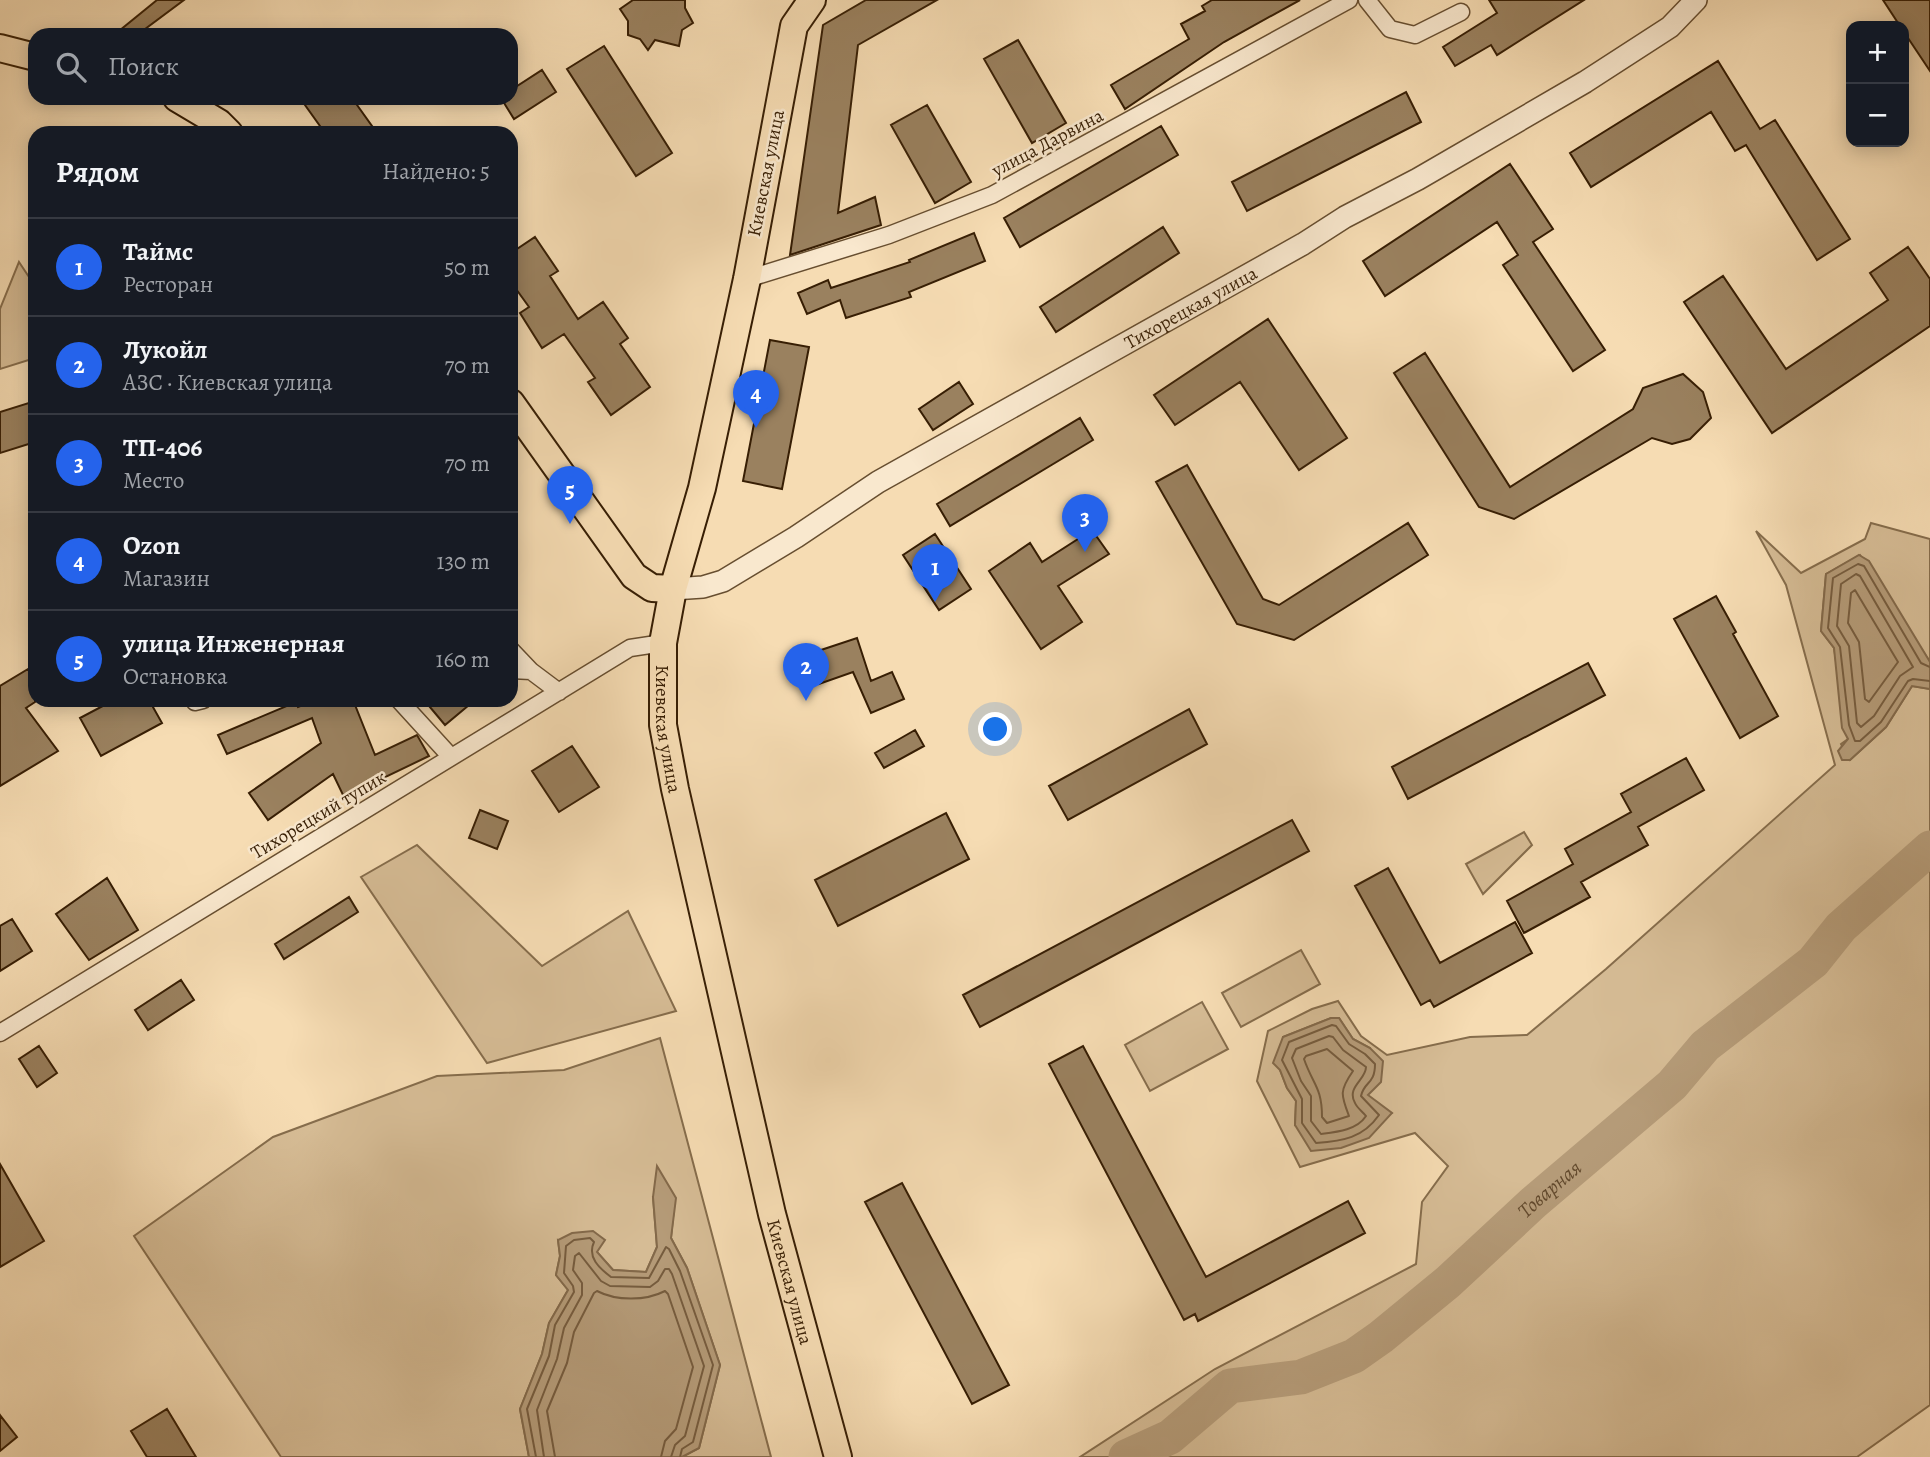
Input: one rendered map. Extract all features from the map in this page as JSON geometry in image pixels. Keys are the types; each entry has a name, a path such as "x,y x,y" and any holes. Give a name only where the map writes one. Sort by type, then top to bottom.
{"main road":[{"name":"Киевская улица","path":"812,0 794,26 747,279 702,488 673,589 663,643 663,725 675,789 772,1214 838,1457"},
{"path":"0,48 28,55"},
{"path":"189,105 222,126"},
{"path":"518,413 634,576 652,588 673,589"}],"street":[{"name":"улица Дарвина","path":"747,279 889,235 992,195 1349,0"},
{"path":"1367,0 1390,30 1415,35 1461,12"},
{"name":"Тихорецкая улица","path":"673,589 711,586 732,576 878,482 1533,113 1670,27 1696,0"},
{"name":"Тихорецкий тупик","path":"0,1033 630,648 663,643"},
{"path":"518,657 559,692"},
{"path":"518,670 531,671"},
{"path":"405,707 451,757"}],"shaded area":[{"path":"19,262 28,276 28,360 0,369 0,309"},
{"path":"1871,523 1930,539 1930,662 1860,555 1826,574 1821,631 1834,648 1848,739 1841,744 1850,760 1886,727 1912,686 1930,689 1930,1405 1857,1457 1080,1457 1215,1369 1416,1264 1422,1202 1448,1166 1415,1133 1300,1167 1257,1081 1268,1031 1312,1009 1338,1001 1361,1036 1387,1055 1470,1037 1527,1035 1606,969 1835,765 1786,585 1756,531 1801,573 1865,539","holes":["1331,1018 1339,1018 1353,1039 1370,1048 1367,1095 1391,1113 1295,1125 1296,1101 1280,1070 1283,1037"]},
{"path":"1524,832 1532,845 1483,894 1466,864"},
{"path":"417,845 542,966 628,911 676,1011 487,1063 361,877"},
{"path":"1301,950 1320,984 1241,1027 1222,993"},
{"path":"1202,1002 1228,1049 1150,1091 1125,1045"},
{"path":"660,1038 771,1457 682,1457 699,1448 720,1365 687,1268 671,1238 675,1198 653,1197 657,1247 646,1272 613,1270 597,1252 558,1240 560,1256 556,1275 568,1290 549,1323 542,1354 520,1409 529,1457 281,1457 134,1236 273,1137 437,1076 564,1070"}],"water":[{"path":"1859,555 1869,561 1930,662 1930,689 1912,686 1886,727 1850,760 1842,760 1838,751 1848,739 1842,728 1834,648 1821,631 1826,574"},
{"path":"1331,1018 1339,1018 1353,1039 1370,1048 1383,1061 1381,1082 1368,1095 1392,1113 1369,1138 1341,1148 1311,1151 1295,1125 1296,1101 1280,1070 1273,1063 1283,1037"},
{"path":"657,1166 676,1198 671,1238 687,1268 720,1365 699,1448 682,1457 529,1457 520,1409 542,1354 549,1323 568,1290 556,1275 560,1256 558,1240 572,1233 593,1231 605,1240 597,1252 613,1270 646,1272 657,1247 653,1197"}],"building":[{"path":"157,0 184,0 146,28 123,28"},
{"path":"633,0 685,0 685,8 693,23 682,30 679,46 655,40 648,50 640,39 628,35 628,21 620,9"},
{"path":"866,0 937,0 858,45 838,213 875,197 881,225 790,255 823,25"},
{"path":"1212,0 1300,0 1224,42 1125,109 1111,85 1189,39 1181,24 1205,11 1202,6"},
{"path":"1489,0 1584,0 1497,55 1491,45 1455,66 1443,47 1497,13"},
{"path":"1883,0 1930,0 1930,71 1909,40 1909,21 1897,21"},
{"path":"1018,40 1066,123 1032,143 984,59"},
{"path":"604,46 672,153 636,176 567,69"},
{"path":"1718,61 1760,129 1775,120 1850,239 1817,260 1746,145 1735,151 1711,112 1591,187 1570,153"},
{"path":"542,70 556,92 514,119 505,105 518,105 518,85"},
{"path":"1406,92 1421,122 1247,211 1232,182"},
{"path":"305,105 357,105 372,126 320,126"},
{"path":"927,105 971,182 935,203 891,125"},
{"path":"1161,126 1178,155 1020,247 1004,218"},
{"path":"1510,164 1553,229 1533,242 1605,350 1573,371 1503,265 1518,255 1497,222 1385,296 1363,261"},
{"path":"1163,227 1179,253 1056,332 1040,307"},
{"path":"974,233 985,261 909,292 911,297 846,318 840,300 807,314 798,293 828,280 831,288 910,262 909,260"},
{"path":"535,237 558,271 550,276 578,319 603,302 628,338 620,344 650,387 611,415 588,382 595,378 564,334 542,348 520,313 529,307 518,292 518,248"},
{"path":"1908,247 1930,279 1930,326 1772,433 1684,302 1723,276 1786,369 1888,300 1870,273"},
{"path":"1268,319 1347,438 1299,470 1240,382 1175,425 1154,395"},
{"path":"770,340 809,347 782,489 743,481"},
{"path":"1425,353 1510,487 1633,409 1643,388 1683,374 1703,392 1711,418 1690,439 1672,444 1652,438 1514,519 1479,507 1394,373"},
{"path":"959,382 973,404 933,430 919,409"},
{"path":"28,403 28,444 0,453 0,412"},
{"path":"1080,418 1093,440 950,526 937,504"},
{"path":"1187,465 1263,599 1279,605 1408,523 1428,555 1294,640 1237,624 1156,482"},
{"path":"1092,530 1109,554 1058,586 1082,622 1041,649 989,571 1030,543 1042,562"},
{"path":"935,534 971,589 939,610 903,555"},
{"path":"1716,596 1736,632 1733,634 1778,716 1740,738 1674,619"},
{"path":"857,638 871,681 892,672 904,699 871,713 853,672 819,684 809,654"},
{"path":"1588,663 1605,695 1408,799 1392,767"},
{"path":"28,669 26,708 58,751 0,786 0,686"},
{"path":"101,707 153,707 162,723 101,756 80,718"},
{"path":"284,707 356,707 375,755 417,735 429,756 344,797 333,774 268,820 249,793 321,743 312,718 227,754 218,735"},
{"path":"430,707 467,707 445,725"},
{"path":"1189,709 1207,744 1068,820 1049,786"},
{"path":"915,730 924,746 884,768 875,753"},
{"path":"572,746 599,787 559,812 532,771"},
{"path":"1686,758 1704,790 1638,827 1648,845 1581,882 1590,897 1524,933 1507,901 1573,864 1565,849 1631,812 1621,794"},
{"path":"480,810 508,821 497,849 469,838"},
{"path":"946,813 969,859 838,926 815,880"},
{"path":"1292,820 1309,851 980,1027 963,995"},
{"path":"1388,868 1440,963 1515,922 1532,953 1434,1007 1430,1000 1421,1005 1355,886"},
{"path":"107,878 138,930 89,960 56,914"},
{"path":"349,897 358,912 284,959 275,944"},
{"path":"12,919 32,951 0,971 0,926"},
{"path":"181,980 194,1000 148,1030 135,1010"},
{"path":"39,1046 57,1073 37,1087 19,1059"},
{"path":"1083,1046 1206,1277 1348,1201 1365,1233 1198,1321 1195,1314 1184,1320 1049,1064"},
{"path":"0,1164 44,1241 0,1267"},
{"path":"902,1183 1009,1385 972,1404 865,1202"},
{"path":"167,1409 196,1457 147,1457 131,1431"},
{"path":"0,1415 17,1437 0,1451"}],"waterway":[{"name":"Товарная","path":"1126,1457 1170,1437 1230,1386 1301,1377 1354,1356 1381,1337 1448,1282 1533,1203 1672,1085 1705,1046 1813,962 1841,927 1930,848"}],"place":[{"name":"Ozon","path":"756,428"},
{"name":"улица Инженерная","path":"570,524"},
{"name":"ТП-406","path":"1085,552"},
{"name":"Таймс","path":"935,602"},
{"name":"Лукойл","path":"806,701"}]}
